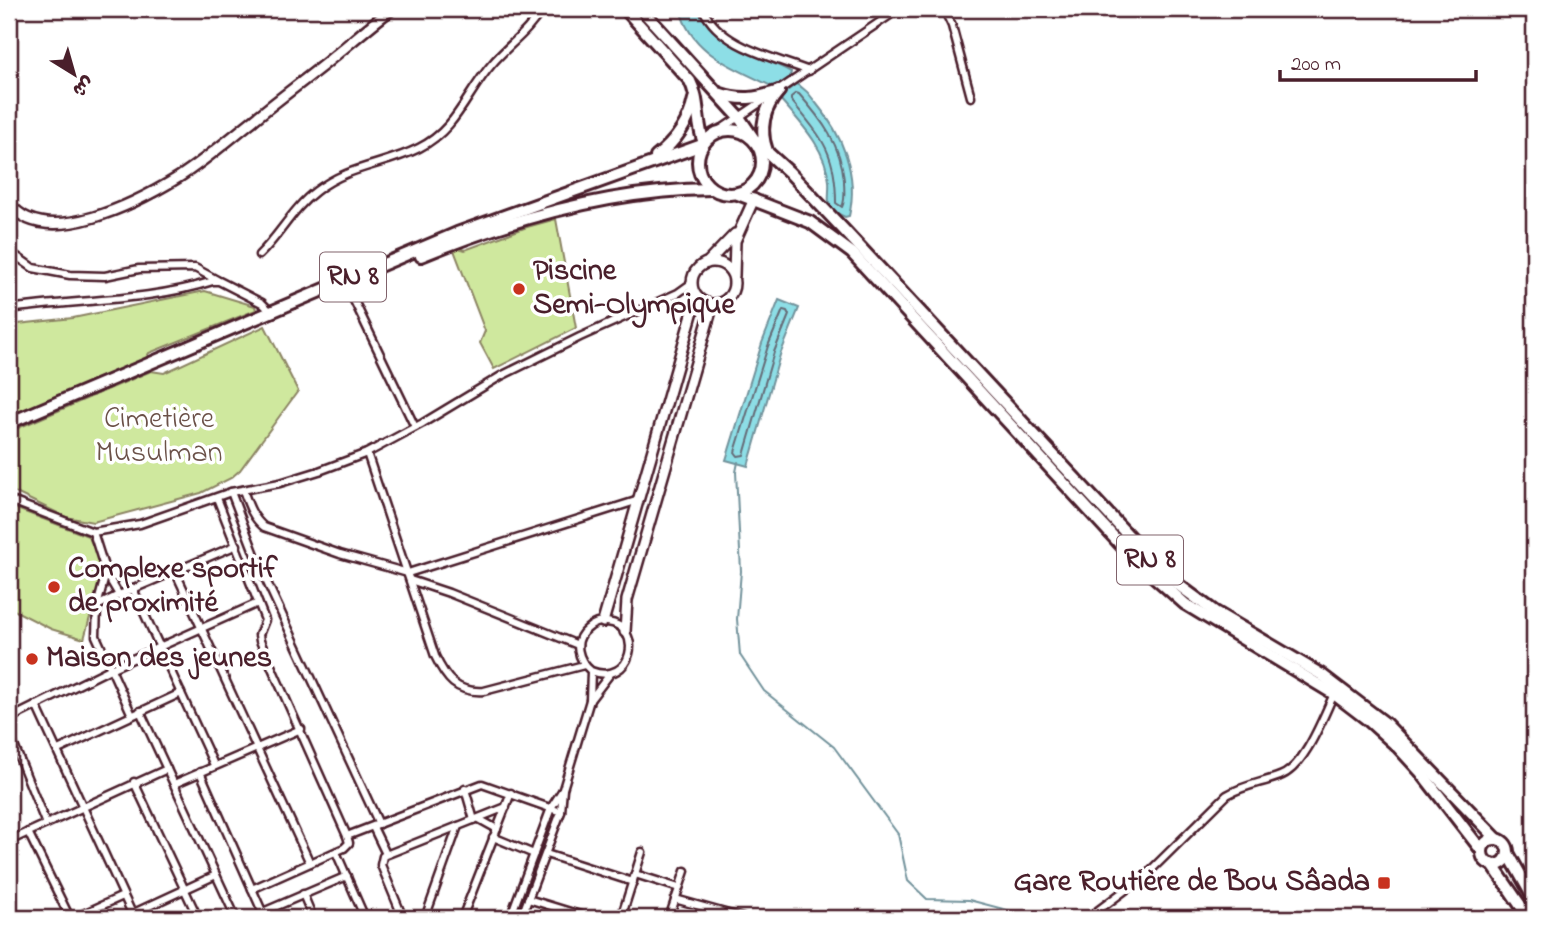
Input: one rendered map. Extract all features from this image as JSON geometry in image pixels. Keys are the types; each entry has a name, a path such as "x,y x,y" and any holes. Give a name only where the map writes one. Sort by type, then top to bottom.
{"highway":[{"path":"625,9 685,74 695,93 703,144 697,164 699,174 712,189 724,194 738,194 753,185 759,177 762,159 756,142 739,117 641,9"},
{"path":"716,93 743,100 779,91"},
{"path":"768,154 764,121 769,105 779,91"},
{"path":"643,164 665,150 682,130 693,106 695,93"},
{"path":"703,144 714,134 737,130 756,142"},
{"name":"RN 8","path":"756,142 822,209 852,253 1123,547 1185,604 1334,694 1368,720 1398,747 1482,851"},
{"name":"RN 8","path":"9,424 457,233 703,144"},
{"name":"RN 8","path":"9,430 458,241 540,214 629,196 712,189"},
{"name":"RN 8","path":"738,194 841,235 1165,575 1215,612 1322,675 1385,723 1497,839"},
{"path":"1529,918 1492,864 1486,861 1482,851 1487,842 1497,839 1506,846 1534,899"},
{"path":"1492,864 1503,862 1508,853"}],"street":[{"path":"9,203 32,220 64,224 95,216 160,189 217,149 391,9"},
{"path":"259,255 274,240 298,207 315,192 356,168 398,158 440,135 451,124 486,71 527,31 542,9"},
{"path":"703,9 709,20 730,39 809,71"},
{"path":"714,134 899,9"},
{"path":"944,9 953,26 971,97"},
{"path":"738,230 695,273 692,283 697,297 707,303 713,304 730,296 734,277 733,253 738,230 754,199"},
{"path":"9,251 33,268 70,275 105,276 139,269 195,268 262,303 271,312"},
{"path":"707,263 726,266 734,277"},
{"path":"9,309 58,302 169,294 213,281 219,282"},
{"path":"9,500 93,532 140,524 231,492 280,483 367,453 501,376 678,293 692,283"},
{"path":"347,286 415,427"},
{"path":"603,622 691,309 697,297"},
{"path":"625,632 626,600 713,304"},
{"path":"367,453 435,656 444,675 468,692 484,691 584,665"},
{"path":"243,490 256,520 264,527 409,577 578,645"},
{"path":"231,492 386,854"},
{"path":"217,498 265,620 259,635 260,640 347,836 348,845 252,889"},
{"path":"409,577 639,500"},
{"path":"93,532 106,573 119,594"},
{"path":"97,606 119,594 237,545"},
{"path":"175,571 310,863"},
{"path":"106,573 97,606 96,636 132,715"},
{"path":"133,589 214,765"},
{"path":"9,719 110,669 258,603"},
{"path":"590,700 630,654 629,638 625,632 611,623 603,622 587,628 582,634 578,645 580,658 591,671 599,674 611,673"},
{"path":"521,918 561,813 563,789 590,700 591,671"},
{"path":"58,750 181,693"},
{"path":"1088,918 1163,860 1227,794 1280,776 1295,766 1311,741 1334,694"},
{"path":"36,705 133,916"},
{"path":"140,711 236,918"},
{"path":"174,784 301,729"},
{"path":"9,733 46,824"},
{"path":"9,841 167,769"},
{"path":"200,772 264,915 303,894 347,876"},
{"path":"134,782 198,918"},
{"path":"347,836 482,784 561,813"},
{"path":"465,789 477,819 497,829"},
{"path":"509,918 551,808 563,789"},
{"path":"462,918 511,793"},
{"path":"403,918 381,865 381,858 506,807"},
{"path":"425,918 458,826"},
{"path":"28,832 72,918 123,896"},
{"path":"494,838 534,854"},
{"path":"336,852 365,918"},
{"path":"621,918 642,852"},
{"path":"546,854 679,888"},
{"path":"669,918 685,871"},
{"path":"123,918 133,916 216,875"},
{"path":"303,894 313,918"},
{"path":"528,899 574,916 590,918"},
{"path":"675,899 743,918"}],"green space":[{"name":"Piscine Semi-Olympique","path":"556,219 576,328 494,369 480,343 485,331 454,250 465,250"},
{"name":"Cimetière Musulman","path":"205,291 255,306 256,310 149,353 142,365 9,419 9,325 73,318"},
{"name":"Cimetière Musulman","path":"265,326 298,391 240,470 231,478 201,493 93,522 66,517 14,492 11,431 151,371 164,373"},
{"name":"Complexe sportif de proximité","path":"9,506 88,536 104,566 84,639 51,629 9,609"}],"water":[{"path":"680,9 701,9 716,32 727,41 791,72 790,77 777,87 771,86 716,57 694,37"},
{"path":"796,84 812,97 841,141 852,185 849,216 845,217 830,210 829,181 823,158 811,137 781,100 782,95"},
{"path":"779,300 799,308 780,355 748,466 726,460 762,343"}],"waterway":[{"path":"738,462 736,472 741,571 737,619 740,655 764,691 834,747 898,834 908,881 927,899 969,900 1037,918"}],"place":[{"name":"Piscine Semi-Olympique","path":"519,289"},
{"name":"Complexe sportif de proximité","path":"54,587"},
{"name":"Maison des jeunes","path":"32,659"},
{"name":"Gare Routière de Bou Sâada","path":"1384,883"}]}
